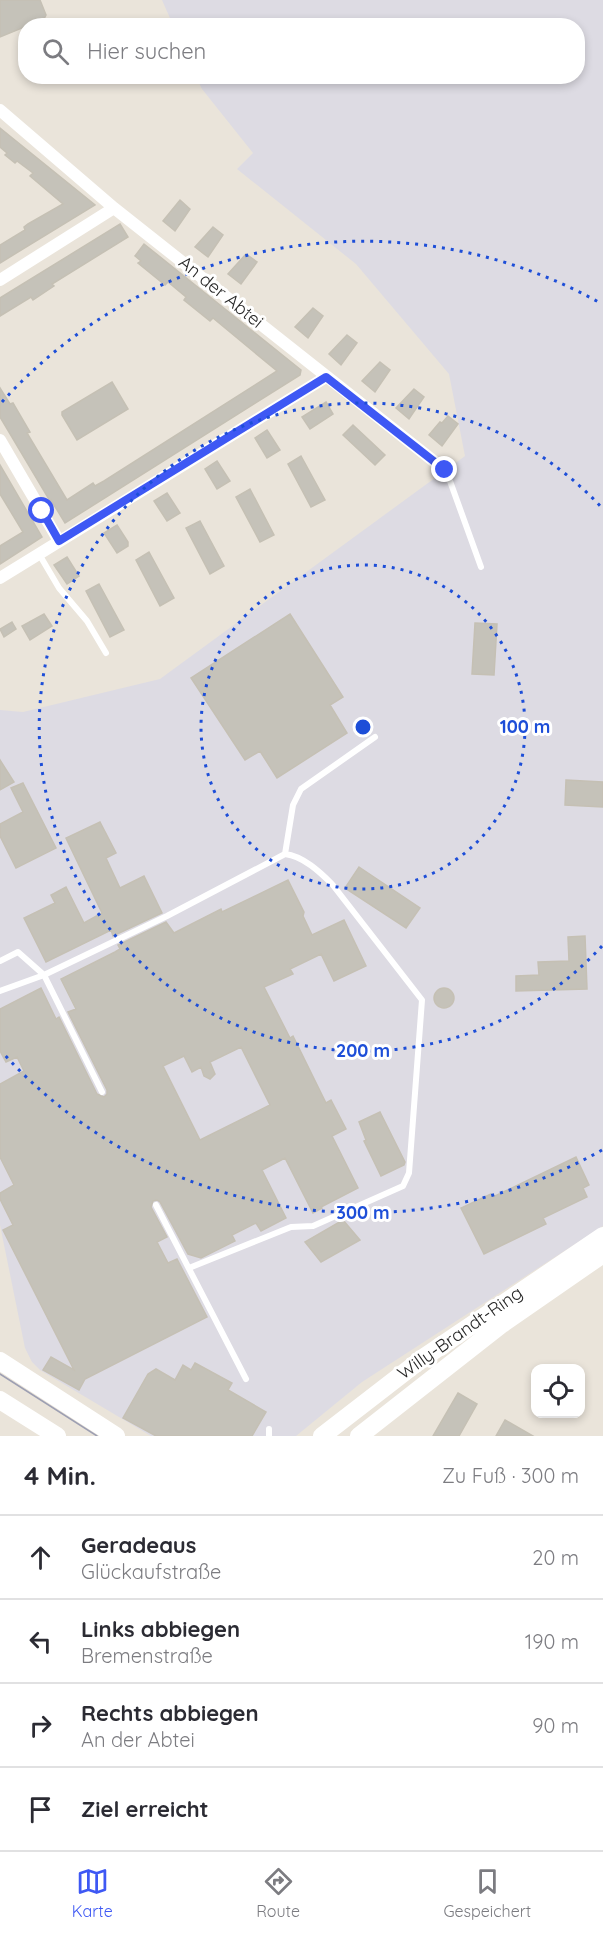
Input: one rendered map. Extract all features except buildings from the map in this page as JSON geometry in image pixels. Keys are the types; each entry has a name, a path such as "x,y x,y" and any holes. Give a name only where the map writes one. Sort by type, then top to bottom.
{"main road":[{"name":"Willy-Brandt-Ring","path":"322,1436 423,1358 603,1236"},
{"name":"Willy-Brandt-Ring","path":"359,1436 502,1324 603,1254"},
{"path":"0,1361 116,1436"},
{"path":"0,1400 57,1436"}],"street":[{"name":"An der Abtei","path":"0,110 114,208 445,470"},
{"path":"0,279 114,208"},
{"path":"0,578 326,377"},
{"path":"0,440 59,541"}],"lane":[{"path":"445,470 481,567"},
{"path":"39,554 59,588 87,621 106,653"},
{"path":"285,854 293,805 302,789 375,737"},
{"path":"0,991 44,975 166,916 285,854 292,855 319,872 332,884 422,1000 409,1173 403,1186 313,1226 291,1227 189,1268"},
{"path":"0,960 18,952 44,975 102,1092"},
{"path":"156,1205 246,1379"}],"shaded area":[{"path":"162,0 603,0 603,1226 362,1382 296,1436 151,1436 40,1370 32,1362 25,1348 0,1225 0,710 23,712 160,679 465,456 449,374 356,264 237,169 253,153 200,84 585,84 585,18 170,18"}],"tram line":[{"path":"0,1374 97,1436"}],"route":[{"path":"42,511 59,541 326,377 434,459 445,470"}]}
